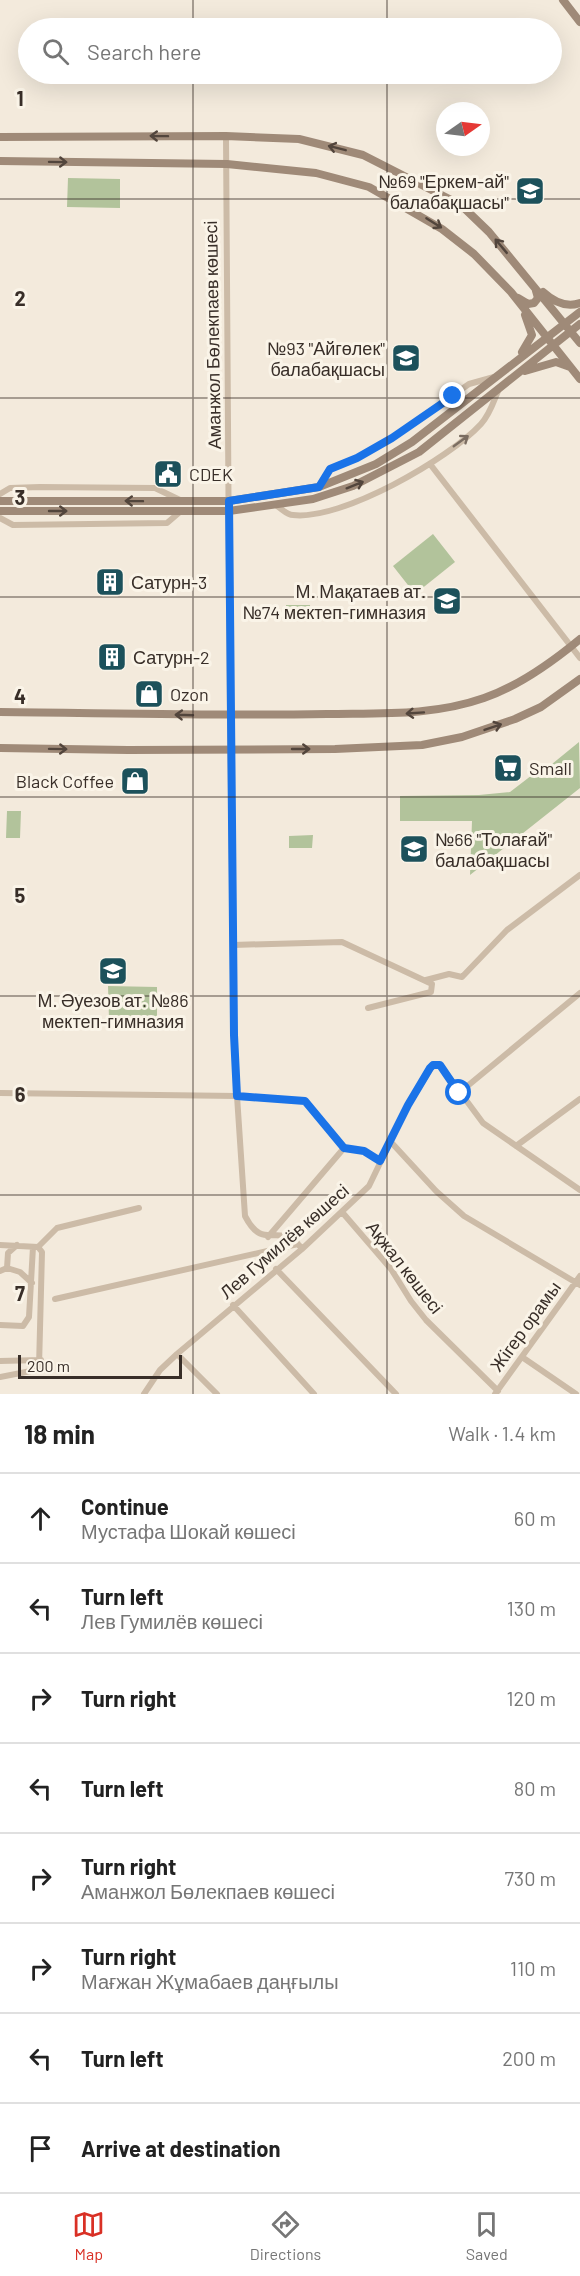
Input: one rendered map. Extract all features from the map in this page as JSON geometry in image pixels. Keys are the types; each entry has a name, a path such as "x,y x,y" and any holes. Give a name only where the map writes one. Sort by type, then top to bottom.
{"street":[{"path":"563,0 580,22"},
{"path":"0,137 226,136 299,140 363,155 461,205 489,232 580,343"},
{"name":"Аманжол Бөлекпаев көшесі","path":"226,136 234,1035 245,1216 253,1229 267,1237"},
{"path":"0,162 227,164 316,173 369,187 442,229 474,254 523,302 532,304 538,298 535,287"},
{"path":"526,277 550,298 567,306 580,303"},
{"path":"511,292 580,380"},
{"path":"503,371 520,355 532,335 520,304"},
{"path":"0,511 184,507 319,487 384,459 412,442 580,312"},
{"path":"0,501 184,507 229,511 277,506 313,499 354,486 419,452 580,324"},
{"path":"519,373 556,362 571,368"},
{"path":"319,487 330,469 357,458 392,438 469,384 494,377"},
{"path":"277,506 290,515 310,515 388,488 430,464 479,426 491,411 499,388"},
{"path":"430,464 580,658"},
{"path":"0,494 10,488 30,487 155,488 184,507"},
{"path":"0,518 13,525 167,523 184,507"},
{"path":"2,714 230,716 415,713 454,707 485,698 528,677 580,639"},
{"path":"2,746 128,750 367,748 432,743 462,737 515,719 541,707 580,679"},
{"path":"426,980 449,974 462,977 507,930 580,875"},
{"path":"234,945 342,942 432,984 431,992 368,1008"},
{"path":"579,1188 483,1123 459,1093 580,993"},
{"name":"Лев Гумилёв көшесі","path":"144,1394 160,1370 177,1354 369,1186 390,1141 430,1068 437,1064 459,1093"},
{"path":"0,1093 237,1096 305,1101 344,1148 364,1151 380,1161"},
{"path":"516,1146 580,1099"},
{"path":"390,1141 436,1191 464,1216 579,1281"},
{"path":"267,1237 344,1148"},
{"path":"0,1325 23,1326 27,1321 36,1247 57,1228 139,1208"},
{"name":"Ақжал көшесі","path":"342,1212 391,1269 426,1320 496,1392"},
{"path":"267,1237 289,1237 300,1246"},
{"path":"0,1245 36,1247 42,1252 40,1360 36,1370 0,1377"},
{"path":"17,1245 8,1253 4,1270 20,1272 32,1283"},
{"path":"55,1299 300,1246"},
{"path":"276,1269 396,1394"},
{"name":"Жігер орамы","path":"496,1392 579,1281"},
{"path":"233,1305 314,1394"},
{"path":"177,1354 217,1394"},
{"path":"522,1357 576,1394"},
{"path":"0,1361 40,1360"}],"green space":[{"path":"68,178 120,179 120,208 67,207"},
{"path":"433,534 455,562 415,594 393,566"},
{"path":"286,605 310,605 311,619 287,619"},
{"path":"579,742 580,788 470,875 472,821 400,821 400,796 479,795 510,792 536,772 541,773"},
{"path":"7,811 21,811 20,838 6,838"},
{"path":"313,835 312,848 289,848 289,836"},
{"path":"108,986 157,987 157,1018 109,1019"}],"place":[{"name":"№69 \"Еркем-ай\" балабақшасы\"","path":"530,191"},
{"name":"№93 \"Айгөлек\" балабақшасы","path":"406,358"},
{"name":"CDEK","path":"168,474"},
{"name":"Сатурн-3","path":"110,582"},
{"name":"М. Мақатаев ат. №74 мектеп-гимназия","path":"447,601"},
{"name":"Сатурн-2","path":"112,657"},
{"name":"Ozon","path":"149,694"},
{"name":"Small","path":"508,768"},
{"name":"Black Coffee","path":"135,781"},
{"name":"№66 \"Толағай\" балабақшасы","path":"414,849"},
{"name":"М. Әуезов ат. №86 мектеп-гимназия","path":"113,971"}],"route":[{"path":"453,396 392,438 357,458 330,469 319,487 229,501 230,716 234,1035 237,1096 305,1101 344,1148 364,1151 380,1161 408,1105 433,1065 440,1065 459,1093"}]}
